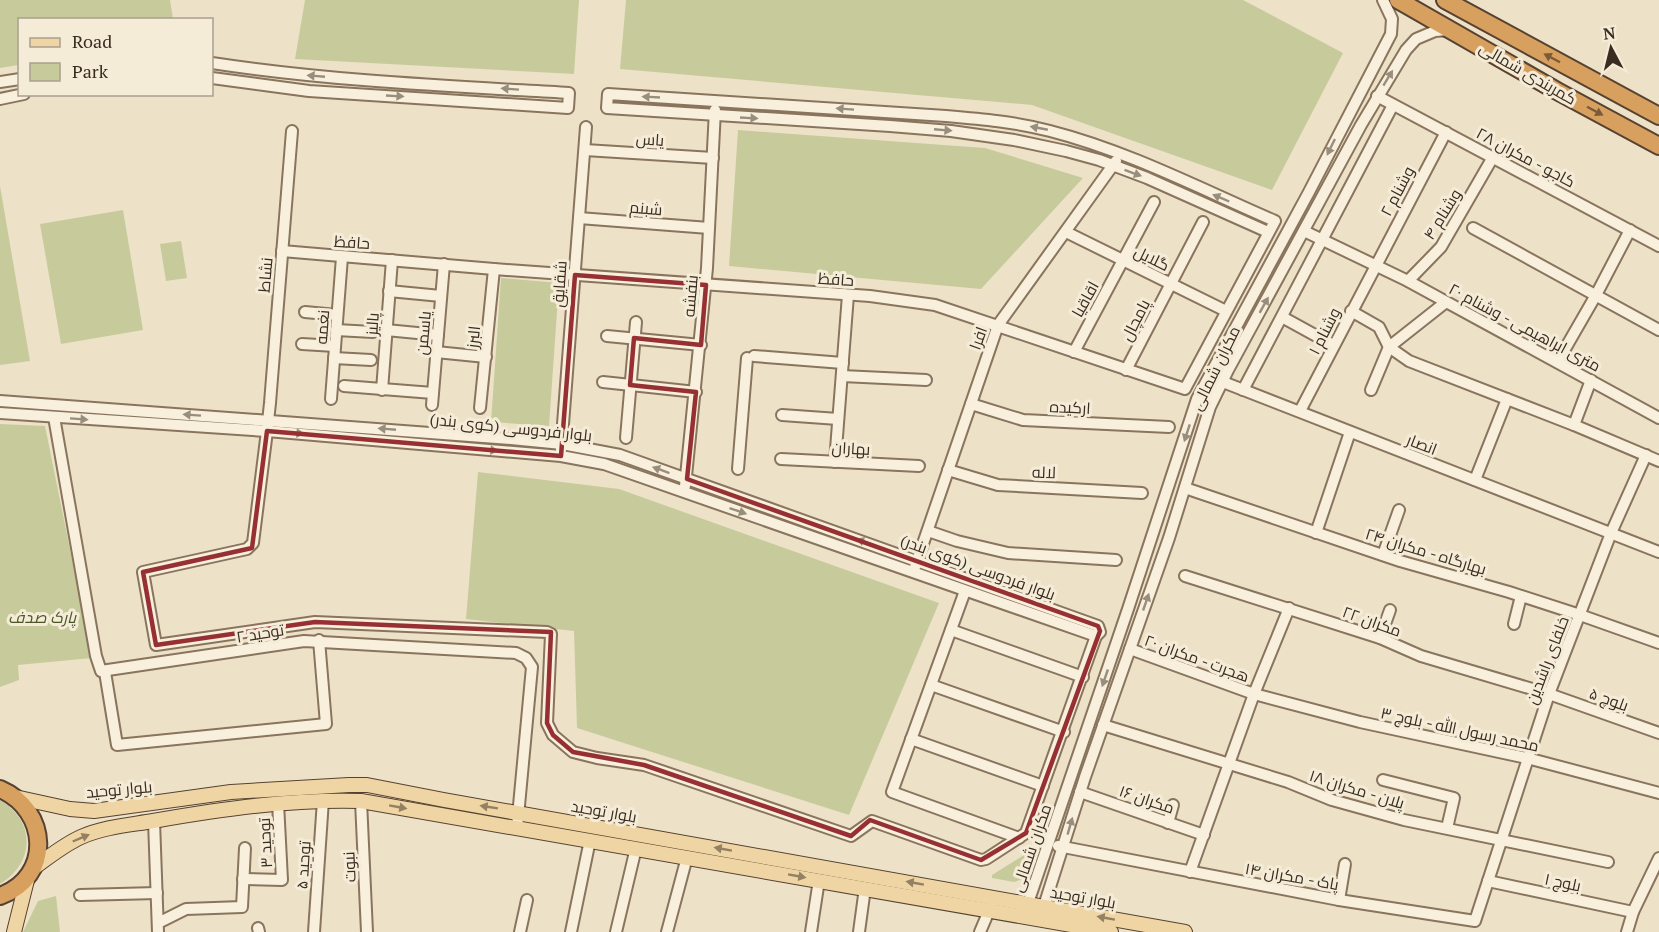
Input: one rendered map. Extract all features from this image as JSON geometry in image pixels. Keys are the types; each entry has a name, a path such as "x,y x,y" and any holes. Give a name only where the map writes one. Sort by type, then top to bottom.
{"highway":[{"name":"کمربندی شمالی","path":"1398,0 1659,146"},
{"path":"1445,0 1659,116"},
{"path":"0,778 8,793 27,808 37,830 38,846 30,872 17,887 0,896"}],"main road":[{"name":"بلوار توحید","path":"8,793 70,809 94,810 231,792 367,785 519,812 992,904 1032,918 1111,932"},
{"name":"بلوار توحید","path":"30,872 82,836 115,828 232,808 323,800 361,801 865,888 992,904 1028,903 1185,932"},
{"path":"14,932 30,872"}],"street":[{"name":"مکران شمالی","path":"1032,918 1028,903 1197,399 1309,192 1391,33 1392,19 1383,0"},
{"name":"مکران شمالی","path":"1032,918 1044,906 1080,792 1185,488 1210,407 1361,125 1406,50 1416,39 1435,32 1452,30"},
{"path":"213,63 351,79 569,93 568,108 309,91 213,78"},
{"path":"0,82 18,79"},
{"path":"441,99 443,85"},
{"path":"1122,153 1050,130 1001,121 608,94 607,108 951,131 1014,140 1066,151 1147,178 1268,232"},
{"path":"0,99 18,95"},
{"name":"کاجو - مکران ۲۸","path":"1377,96 1659,246"},
{"name":"بنفشه","path":"684,492 706,285 716,101"},
{"path":"1244,390 1393,105"},
{"path":"1346,117 1361,125"},
{"name":"شقایق","path":"561,456 586,127"},
{"name":"نشاط","path":"292,131 267,426 253,543 250,547 143,572 156,645 315,622 547,632 551,634 548,723 553,735 573,752 644,765 851,836 872,821 983,860 1019,838"},
{"name":"وشنام ۲","path":"1375,265 1446,132"},
{"name":"یاس","path":"585,150 713,158"},
{"name":"افرا","path":"913,572 998,325 1122,153"},
{"name":"حافظ","path":"282,251 905,300 935,305 998,325 1185,389 1275,221 1122,153"},
{"name":"وشنام ۴","path":"1408,281 1442,247 1493,157"},
{"path":"1124,261 1154,202"},
{"name":"شبنم","path":"579,218 709,228"},
{"name":"پامچال","path":"1126,370 1203,222"},
{"path":"1473,228 1659,330"},
{"path":"1557,361 1596,295 1630,230"},
{"name":"۲۰ متری ابراهیمی - وشنام","path":"1304,231 1408,281 1659,418"},
{"name":"گلایل","path":"1065,232 1226,311"},
{"name":"نغمه","path":"331,399 342,257"},
{"name":"پالیز","path":"382,390 392,260"},
{"name":"اقاقیا","path":"1074,352 1124,261"},
{"name":"یاسمن","path":"432,405 444,264"},
{"name":"وشنام ۱","path":"1300,411 1375,265"},
{"name":"البرز","path":"480,408 495,269"},
{"path":"389,291 441,296"},
{"path":"835,462 848,295"},
{"path":"1371,390 1389,347 1446,302"},
{"path":"1351,311 1379,327 1389,347 1409,361 1574,425 1659,461"},
{"path":"305,312 337,315"},
{"path":"1282,317 1333,345"},
{"path":"626,438 636,322"},
{"path":"336,330 373,332"},
{"path":"386,330 438,335"},
{"path":"607,336 700,345"},
{"path":"302,344 335,346"},
{"path":"436,352 486,357"},
{"path":"738,469 750,357 843,363"},
{"path":"334,358 371,360"},
{"path":"842,376 926,380"},
{"path":"1574,425 1592,380"},
{"path":"603,382 696,392"},
{"name":"انصار","path":"1223,382 1659,552"},
{"path":"344,386 433,393"},
{"path":"1475,480 1507,399"},
{"name":"بلوار فردوسی (کوی بندر)","path":"0,401 29,402 411,443 561,456 604,464 965,591 1097,631"},
{"path":"27,415 29,402"},
{"name":"ارکیده","path":"972,404 1023,420 1169,427"},
{"name":"بلوار فردوسی (کوی بندر)","path":"0,413 412,431 562,444 620,456 687,479 917,561 1097,631"},
{"path":"782,415 838,419"},
{"path":"54,417 96,656 101,671 105,672 117,745 326,724 319,640"},
{"path":"411,443 412,431"},
{"path":"1316,532 1350,432"},
{"name":"خلفای راشدین","path":"1488,881 1549,694 1611,533 1646,454"},
{"name":"بهاران","path":"781,459 919,466"},
{"name":"لاله","path":"948,470 998,485 1142,493"},
{"name":"بهارگاه - مکران ۲۴","path":"1185,488 1383,555 1521,596 1659,643"},
{"path":"1383,555 1399,510"},
{"path":"928,531 957,541 1008,553 1116,560"},
{"name":"مکران ۲۲","path":"1185,576 1380,638 1421,656 1549,694"},
{"path":"965,591 892,792 1019,838 1026,833 1064,732 1097,631"},
{"path":"1514,624 1521,596"},
{"path":"1190,872 1254,694 1289,608"},
{"path":"1380,638 1390,610"},
{"path":"951,630 1083,676"},
{"name":"توحید ۲","path":"105,672 319,640 516,653 526,658 532,668 519,812"},
{"name":"هجرت - مکران ۲۰","path":"1130,649 1254,694"},
{"path":"931,685 1064,732"},
{"name":"محمد رسول الله - بلوچ ۳","path":"1254,694 1360,722 1527,758 1659,793"},
{"name":"بلوچ ۵","path":"1549,694 1659,733"},
{"name":"پلان - مکران ۱۸","path":"1103,725 1288,782 1332,800 1404,820 1608,862"},
{"path":"911,739 1043,786"},
{"path":"1383,780 1451,796 1455,801 1447,828"},
{"name":"مکران ۱۶","path":"1080,792 1203,835"},
{"name":"توحید ۵","path":"314,932 323,800"},
{"name":"نبوت","path":"361,801 367,932"},
{"name":"توحید ۳","path":"243,879 282,880 278,803"},
{"path":"1168,823 1173,805"},
{"path":"517,827 519,812"},
{"path":"154,821 158,927"},
{"path":"570,932 590,840"},
{"name":"پاک - مکران ۱۴","path":"1049,842 1064,848 1339,900 1475,921 1488,881"},
{"path":"158,927 186,909 242,907 245,848"},
{"path":"616,932 636,848"},
{"path":"667,932 687,857"},
{"path":"1627,932 1633,912 1658,863"},
{"path":"1339,900 1345,864"},
{"path":"811,932 819,880"},
{"name":"بلوچ ۱","path":"1488,881 1633,912"},
{"path":"859,932 865,888"},
{"path":"80,895 157,893"},
{"path":"520,932 527,900"},
{"path":"980,932 992,904"}],"highlighted area":[{"path":"575,275 706,285 701,345 634,338 630,385 696,392 687,479 1098,626 1100,631 1026,833 981,860 870,820 851,836 644,765 573,752 553,735 547,723 551,632 315,622 156,645 143,572 252,548 267,431 561,456"}],"green space":[{"path":"0,0 170,0 173,18 18,18 18,65 0,68"},
{"path":"305,0 579,0 574,74 295,59"},
{"path":"626,0 1243,0 1343,53 1272,190 1032,105 620,69"},
{"path":"738,130 985,148 1083,178 981,289 729,266"},
{"path":"0,186 30,361 0,365"},
{"path":"123,210 143,330 61,344 40,224"},
{"path":"181,241 187,278 166,281 160,244"},
{"path":"501,278 559,283 549,426 491,422"},
{"name":"پارک صدف","path":"0,424 45,426 92,658 18,665 19,680 0,687"},
{"path":"478,472 619,489 939,603 849,815 577,728 574,631 466,619"},
{"path":"0,800 20,819 27,842 20,865 0,884"},
{"path":"1037,847 1026,878 1014,882 992,878 992,875"},
{"path":"56,896 60,932 23,932 38,901"}]}
